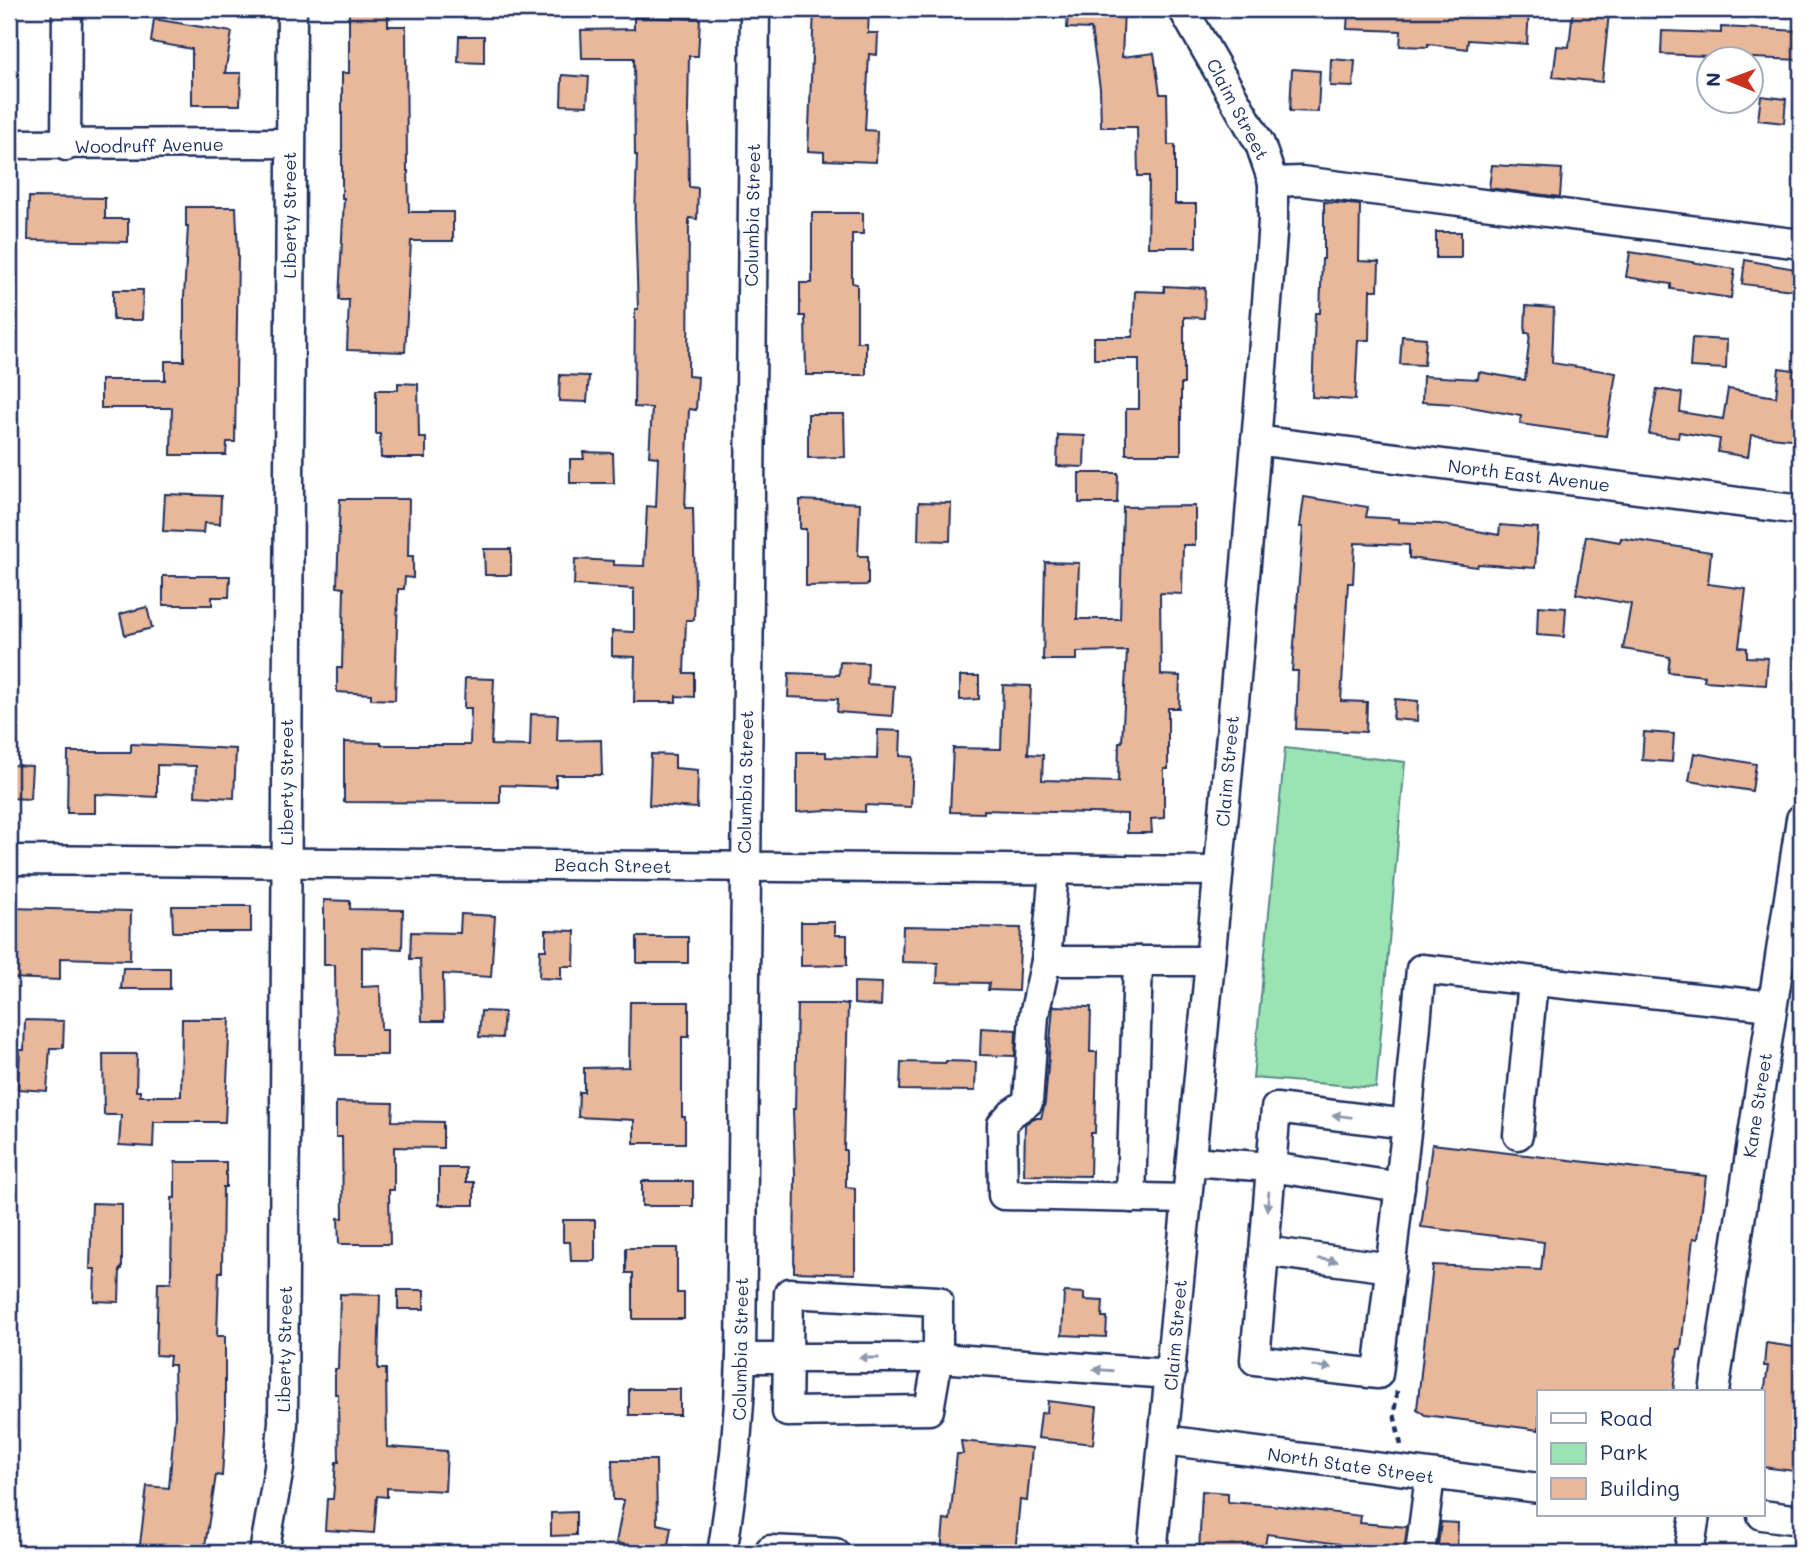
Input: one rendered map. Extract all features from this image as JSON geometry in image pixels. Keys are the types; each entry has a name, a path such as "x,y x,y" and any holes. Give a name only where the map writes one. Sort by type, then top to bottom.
{"street":[{"path":"66,146 67,9"},
{"name":"Liberty Street","path":"264,1553 279,1468 283,1422 292,9"},
{"name":"Columbia Street","path":"722,1553 734,1483 740,1419 755,9"},
{"name":"Claim Street","path":"1152,1553 1210,961 1272,234 1273,182 1260,144 1184,9"},
{"name":"Woodruff Avenue","path":"9,145 290,143"},
{"path":"1273,182 1301,181 1801,244"},
{"name":"North East Avenue","path":"1256,440 1801,510"},
{"name":"Kane Street","path":"1714,1390 1801,819"},
{"name":"Beach Street","path":"9,860 1217,871"},
{"path":"1054,870 1046,961 1034,1015 1028,1102 1002,1124 1003,1195 1187,1199"},
{"path":"1046,961 1210,961"},
{"path":"1131,1198 1138,961"},
{"path":"1407,1124 1276,1108 1255,1360 1378,1374 1407,1124 1421,969 1772,1006"},
{"path":"1518,1136 1533,982"},
{"path":"1191,1161 1271,1167 1400,1187"},
{"path":"1264,1251 1391,1268"},
{"path":"789,1293 938,1301 937,1358 929,1410 787,1412 789,1293"},
{"path":"741,1358 937,1358 1171,1374"},
{"name":"North State Street","path":"1164,1440 1537,1488"},
{"path":"1420,1553 1430,1476"},
{"path":"1764,1515 1801,1520"},
{"path":"1689,1553 1695,1516"},
{"path":"769,1553 770,1550 835,1553"}],"path":[{"path":"1394,1414 1401,1445"}],"green space":[{"path":"1285,748 1405,762 1376,1088 1253,1078"}],"building":[{"path":"349,9 388,9 388,26 406,26 409,212 453,212 453,241 411,241 405,352 347,350 349,300 339,300 344,198 342,73 349,73"},
{"path":"814,9 869,9 868,33 878,33 877,55 869,54 865,130 877,131 876,162 824,160 824,152 808,151"},
{"path":"1068,9 1124,9 1122,57 1154,53 1160,94 1167,94 1168,145 1175,145 1175,204 1196,204 1196,247 1148,247 1149,176 1138,176 1137,127 1101,127 1100,88 1091,29 1067,28"},
{"path":"1348,9 1529,9 1527,44 1468,40 1467,49 1428,44 1428,47 1400,46 1401,31 1347,29"},
{"path":"1573,9 1609,13 1602,82 1553,77 1557,46 1569,47"},
{"path":"634,17 700,19 698,56 689,56 688,110 689,187 698,188 697,219 689,218 688,376 698,377 696,410 689,409 685,508 693,508 694,620 686,620 684,673 694,673 694,697 676,696 676,702 634,702 635,657 612,656 612,631 634,632 634,589 574,585 575,559 644,566 647,506 656,507 658,457 649,456 652,408 634,407 635,309 638,309 634,58 582,58 581,30 634,29"},
{"path":"154,19 232,32 225,73 241,73 240,105 192,105 192,49 151,42"},
{"path":"1721,27 1801,31 1801,60 1764,58 1764,46 1694,46 1694,55 1661,54 1662,31 1721,33"},
{"path":"459,36 484,36 484,63 458,62"},
{"path":"1331,59 1355,61 1353,87 1330,86"},
{"path":"1292,69 1320,71 1318,112 1290,111"},
{"path":"562,75 589,77 587,106 561,105"},
{"path":"1764,96 1786,99 1784,123 1758,120 1758,116 1764,116"},
{"path":"1492,165 1562,169 1560,197 1489,188"},
{"path":"29,197 105,198 105,219 128,219 128,242 28,240"},
{"path":"1324,202 1360,205 1359,261 1379,262 1378,290 1370,290 1369,340 1358,340 1355,400 1312,397 1315,313 1320,313 1324,259"},
{"path":"186,207 236,207 238,255 235,442 227,442 226,455 171,455 172,408 101,408 101,380 165,380 165,361 184,361 188,226"},
{"path":"812,213 863,213 863,234 852,234 852,283 857,284 857,342 866,342 866,375 806,375 805,316 800,316 800,283 812,283"},
{"path":"1436,232 1461,232 1461,258 1436,258"},
{"path":"1630,252 1735,269 1731,298 1671,289 1671,284 1626,277"},
{"path":"1745,260 1801,270 1801,291 1742,284"},
{"path":"1164,286 1205,288 1204,318 1184,317 1181,454 1126,454 1126,409 1139,409 1139,359 1094,359 1094,337 1133,337 1135,291 1164,292"},
{"path":"113,290 143,290 142,320 113,320"},
{"path":"1526,306 1554,308 1552,363 1616,373 1606,436 1520,424 1521,416 1454,404 1422,402 1423,376 1478,379 1479,372 1525,380 1530,333 1525,333"},
{"path":"1402,336 1426,338 1424,365 1400,364"},
{"path":"1692,338 1727,340 1726,369 1690,367"},
{"path":"1779,368 1801,371 1801,440 1751,435 1748,457 1718,452 1720,439 1679,432 1678,438 1649,434 1657,389 1682,393 1680,412 1723,419 1728,389 1776,397"},
{"path":"560,375 589,376 587,402 559,401"},
{"path":"398,383 418,384 419,438 426,438 426,458 381,458 380,434 376,434 376,390 398,390"},
{"path":"808,414 844,414 845,457 808,458"},
{"path":"1058,435 1085,436 1084,467 1057,466"},
{"path":"583,452 613,453 614,483 570,483 570,459 584,459"},
{"path":"1079,473 1118,473 1117,503 1079,503"},
{"path":"165,494 221,496 220,524 204,523 203,533 163,531"},
{"path":"1304,497 1368,507 1366,517 1399,519 1399,522 1440,524 1499,535 1500,525 1538,528 1535,568 1478,564 1477,567 1409,558 1409,545 1355,543 1353,583 1348,583 1341,701 1367,702 1366,732 1296,729 1298,671 1292,671"},
{"path":"340,499 409,499 408,556 413,556 413,578 405,577 404,589 398,589 395,700 371,699 371,694 337,692 337,668 342,668 344,588 337,587"},
{"path":"800,500 860,503 858,556 868,556 868,585 806,586 806,529 800,529"},
{"path":"919,502 951,503 950,541 918,540"},
{"path":"1195,506 1195,545 1183,545 1182,594 1160,593 1161,675 1180,676 1179,708 1168,708 1168,769 1164,769 1164,818 1151,819 1152,833 1127,833 1127,814 984,810 984,813 950,812 953,748 1001,749 1003,685 1031,686 1028,754 1043,755 1042,780 1118,782 1127,651 1077,652 1077,660 1043,660 1045,562 1079,563 1077,619 1120,619 1123,507"},
{"path":"1586,536 1620,542 1621,538 1711,552 1708,584 1746,589 1739,647 1747,648 1747,657 1768,658 1766,685 1704,681 1705,676 1668,672 1670,657 1623,649 1631,604 1576,594"},
{"path":"484,549 511,549 511,575 485,575"},
{"path":"163,576 230,576 229,597 212,597 212,605 163,605"},
{"path":"1538,606 1566,608 1564,637 1537,635"},
{"path":"147,607 152,628 125,635 120,614"},
{"path":"840,662 868,663 867,684 894,686 892,716 837,712 838,699 788,697 789,673 839,675"},
{"path":"960,676 979,676 979,699 960,700"},
{"path":"465,678 494,679 491,745 530,746 531,714 558,715 557,741 601,740 602,775 556,775 556,787 500,785 500,803 344,802 344,742 381,745 470,745 471,708 464,708"},
{"path":"1395,699 1418,701 1417,721 1393,719"},
{"path":"878,730 901,731 900,756 913,757 911,807 865,805 865,812 797,812 797,752 826,752 826,757 877,759"},
{"path":"1644,732 1674,734 1672,762 1642,760"},
{"path":"131,744 236,749 234,798 195,796 196,766 157,765 157,797 95,794 95,813 67,813 68,752 131,752"},
{"path":"1694,753 1756,764 1752,791 1689,781"},
{"path":"651,754 675,755 675,768 698,770 697,808 649,805"},
{"path":"9,765 32,766 30,799 9,798"},
{"path":"324,900 350,901 350,909 403,910 402,949 362,947 362,987 380,986 381,1030 387,1030 387,1055 336,1055 335,965 324,965"},
{"path":"172,906 251,906 251,932 173,932"},
{"path":"9,908 131,911 130,960 60,958 60,980 9,978"},
{"path":"461,914 495,916 491,977 443,974 444,1021 422,1021 420,959 410,959 411,932 460,933"},
{"path":"801,922 835,922 835,935 847,935 847,965 801,966"},
{"path":"903,926 1021,928 1018,991 988,990 989,983 937,982 938,963 902,962"},
{"path":"546,930 575,931 574,966 561,966 561,979 539,978 540,950 546,950"},
{"path":"637,937 688,937 688,963 637,963"},
{"path":"123,968 170,968 170,989 121,989"},
{"path":"854,982 882,983 881,1006 854,1004"},
{"path":"630,1002 689,1002 689,1037 682,1037 682,1117 685,1117 685,1143 634,1143 634,1120 578,1117 579,1092 584,1092 584,1068 629,1067"},
{"path":"797,1004 848,1004 844,1150 846,1187 855,1188 855,1274 794,1272 793,1109"},
{"path":"1053,1006 1091,1007 1090,1052 1097,1052 1095,1133 1091,1133 1090,1176 1024,1175 1025,1124 1034,1118 1041,1118 1045,1103"},
{"path":"481,1011 504,1012 502,1038 479,1037"},
{"path":"182,1019 230,1019 225,1122 154,1122 153,1147 119,1145 121,1115 104,1115 103,1054 137,1054 136,1091 140,1091 140,1096 181,1096"},
{"path":"25,1020 64,1021 63,1048 50,1048 47,1091 18,1089"},
{"path":"981,1028 1016,1030 1015,1056 980,1055"},
{"path":"901,1062 976,1062 975,1091 900,1090"},
{"path":"336,1102 393,1103 392,1121 443,1122 443,1148 394,1147 394,1190 389,1190 390,1244 339,1244 338,1218 343,1218 342,1137 336,1137"},
{"path":"1432,1144 1706,1176 1698,1239 1693,1238 1681,1349 1678,1349 1673,1390 1537,1390 1537,1430 1425,1415 1417,1409 1433,1265 1541,1270 1544,1242 1421,1227"},
{"path":"175,1162 226,1162 217,1336 225,1336 222,1476 216,1475 204,1553 139,1553 147,1486 169,1488 175,1415 174,1365 169,1365 170,1356 156,1355 158,1282 171,1282"},
{"path":"439,1168 466,1168 466,1182 474,1182 474,1205 439,1205"},
{"path":"642,1181 693,1181 693,1206 642,1206"},
{"path":"92,1203 122,1204 119,1302 94,1301 95,1269 90,1269"},
{"path":"563,1220 595,1220 595,1261 571,1261 570,1242 563,1242"},
{"path":"626,1248 677,1248 677,1293 684,1293 684,1319 633,1319 633,1273 626,1273"},
{"path":"398,1290 424,1290 424,1309 398,1309"},
{"path":"1064,1292 1084,1293 1084,1300 1103,1301 1102,1317 1107,1317 1106,1337 1062,1335"},
{"path":"340,1294 380,1295 378,1369 386,1369 387,1447 447,1451 445,1491 387,1488 387,1497 377,1496 374,1533 325,1530 327,1499 333,1499 336,1462 339,1462 335,1369 338,1369"},
{"path":"1766,1343 1801,1348 1801,1423 1794,1471 1764,1467 1764,1394 1768,1366 1764,1366"},
{"path":"629,1389 680,1389 680,1415 629,1415"},
{"path":"1048,1401 1097,1407 1093,1444 1038,1438 1041,1413 1047,1412"},
{"path":"961,1441 1032,1448 1027,1501 1020,1500 1015,1553 941,1553 944,1519 950,1520 957,1454 963,1454"},
{"path":"612,1460 656,1460 657,1524 671,1527 667,1552 616,1543 624,1500 613,1500"},
{"path":"1202,1491 1228,1493 1228,1502 1361,1516 1360,1523 1407,1527 1404,1553 1339,1553 1340,1544 1267,1534 1265,1546 1248,1544 1247,1553 1199,1553"},
{"path":"576,1512 576,1535 551,1536 551,1513"},
{"path":"1441,1522 1458,1523 1457,1553 1437,1553"}]}
